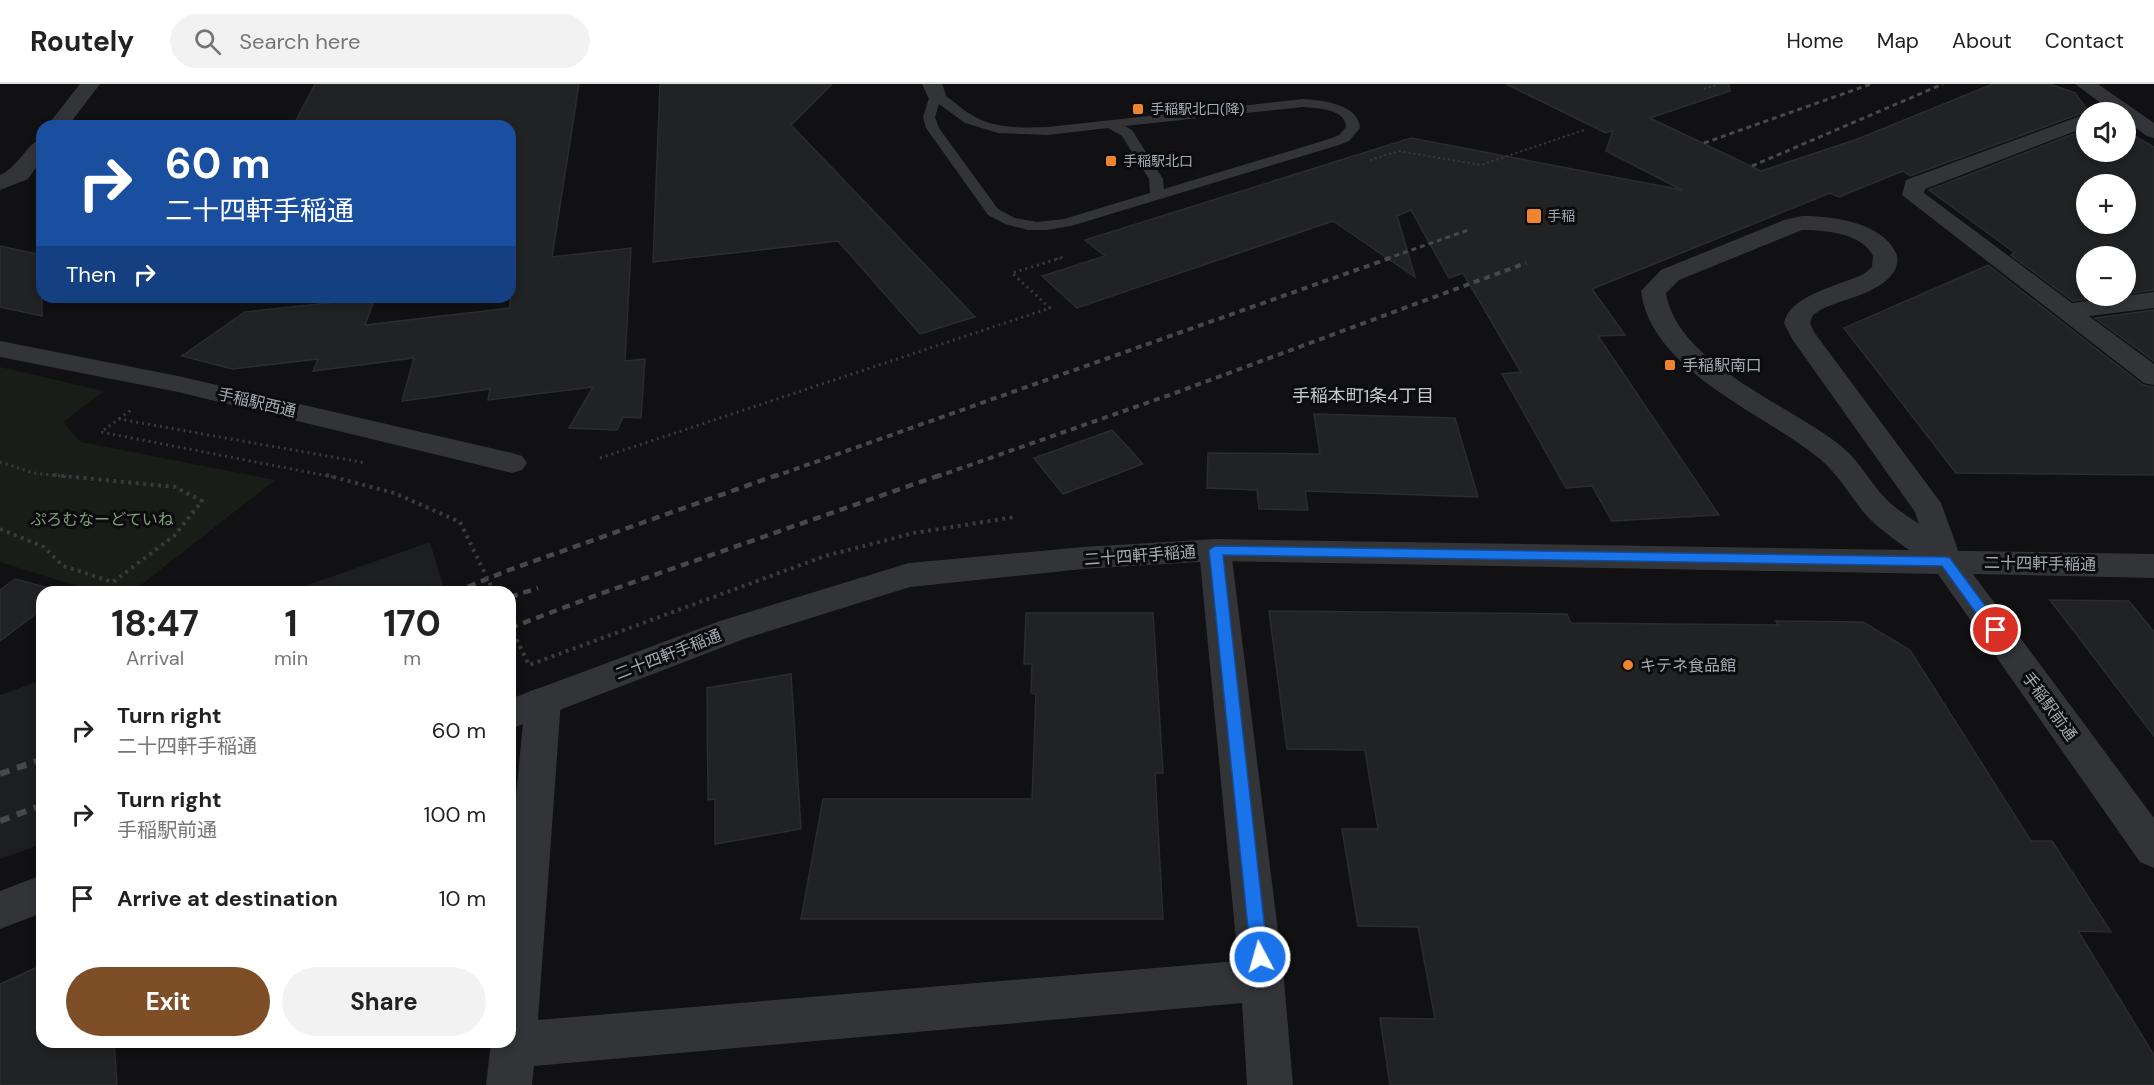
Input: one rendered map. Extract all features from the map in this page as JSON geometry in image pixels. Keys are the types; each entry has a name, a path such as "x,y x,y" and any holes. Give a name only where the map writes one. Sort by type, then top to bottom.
{"street":[{"path":"62,120 90,84"},
{"path":"2085,84 2104,102"},
{"path":"2136,123 2154,132"},
{"path":"2076,124 1914,185 1913,195 2154,377"},
{"path":"0,183 20,174 36,153"},
{"path":"1802,223 1840,227 1879,245 1884,253 1886,264 1881,272 1862,284 1808,307 1799,315 1797,324 1801,333 1930,510 1946,561 1878,509 1846,466 1830,452 1806,434 1706,371 1657,311 1653,291 1661,282 1682,270 1802,223"},
{"path":"2067,311 2154,300"},
{"name":"手稲駅西通","path":"0,349 178,384 512,463"},
{"path":"1215,550 1262,980 1270,1085"},
{"name":"二十四軒手稲通","path":"527,707 732,630 909,575 1094,557 1215,550 2154,566"},
{"name":"手稲駅前通","path":"1946,561 2154,850"},
{"path":"516,1017 524,940 527,707"},
{"path":"0,910 36,896"},
{"path":"513,1048 511,1065 1262,980"}],"lane":[{"path":"934,90 967,119 990,128 1008,131 1047,131 1303,103 1323,105 1342,111 1353,122 1353,128 1344,138 1157,195 1052,226 1026,226 1001,218 993,212 933,128 928,117 934,90"},
{"path":"1110,124 1127,133 1155,179 1157,195"}],"path":[{"path":"1704,89 1719,84"},
{"path":"1365,161 1399,151 1481,165 1584,130"},
{"path":"600,458 1050,308 1012,273 1069,255"},
{"path":"366,463 119,419 101,432 331,476 365,484 421,503 460,522 491,586"},
{"path":"0,462 34,473 175,487 202,501 192,519 157,550 113,582 63,566 44,547 0,529"},
{"path":"516,638 529,665 825,556 914,532 1015,517"}],"shaded area":[{"path":"430,542 443,586 305,586"},
{"path":"36,682 36,846 0,859 0,695"}],"green space":[{"name":"ぷろむなーどていね","path":"0,367 104,391 63,422 81,442 275,480 140,586 77,586 0,562"}],"building":[{"path":"315,84 579,84 552,257 631,248 625,361 645,359 641,418 623,417 617,430 569,428 593,387 488,400 490,389 402,401 414,358 313,371 318,359 232,369 182,356 245,312 329,303 373,303 365,325 510,308 510,303 516,303 516,120 296,120"},
{"path":"660,84 832,84 791,125 975,317 920,334 838,241 653,262"},
{"path":"1506,84 1729,84 1730,91 1650,118 1761,171 1855,140 1993,84 2050,84 2075,93 2082,102 2076,102 2076,115 1910,176 1903,171 1839,197 1830,193 1592,289 1625,335 1598,336 1719,515 1612,521 1592,486 1566,488 1502,374 1521,372 1463,273 1449,278 1411,210 1397,216 1415,277 1333,221 1077,308 1042,276 1105,256 1085,240 1411,138 1682,190 1606,151 1613,130 1606,133"},
{"path":"2076,133 2076,162 2136,162 2136,137 2154,147 2154,290 2136,293 2136,246 2076,246 2076,301 2073,301 2011,255 2015,253 1929,190"},
{"path":"0,246 36,254 36,303 42,303 42,316 0,307"},
{"path":"1988,265 2143,385 2154,387 2154,475 1956,473 1844,328"},
{"path":"2154,310 2154,361 2095,318"},
{"path":"1314,414 1455,418 1478,497 1305,491 1308,510 1259,509 1257,490 1207,488 1208,453 1320,454"},
{"path":"1112,430 1143,464 1063,494 1034,458"},
{"path":"15,579 41,586 36,586 36,614 0,641 0,590"},
{"path":"2050,600 2129,601 2154,632 2154,736"},
{"path":"1269,611 1567,614 1571,623 1778,625 1776,621 1863,622 1910,650 2031,841 2052,841 2111,932 2078,931 2154,1055 2154,1085 1390,1085 1380,1018 1435,1019 1418,927 1358,926 1342,829 1378,829 1365,750 1287,749"},
{"path":"1026,613 1153,613 1163,773 1155,773 1163,919 801,919 823,799 1032,799 1036,694 1031,693 1032,664 1024,664"},
{"path":"791,674 801,829 715,844 715,799 708,800 707,688"},
{"path":"36,968 36,1048 114,1048 117,1085 0,1085 0,984"}],"railway":[{"path":"1704,143 1871,84"},
{"path":"1752,166 1943,84"},
{"path":"1386,259 1471,229"},
{"path":"773,477 1390,258"},
{"path":"936,477 1175,393 1526,263"},
{"path":"470,586 777,475"},
{"path":"516,626 597,595 940,475"},
{"path":"516,595 538,588"},
{"path":"0,774 36,761"},
{"path":"0,821 36,807"}],"place":[{"name":"手稲駅北口(降)","path":"1138,109"},
{"name":"手稲駅北口","path":"1111,161"},
{"name":"手稲","path":"1534,216"},
{"name":"手稲駅南口","path":"1670,365"},
{"name":"キテネ食品館","path":"1628,665"}],"district":[{"name":"手稲本町1条4丁目","path":"1363,396"}],"route":[{"path":"1260,957 1215,550 1946,561 1996,630"}]}
